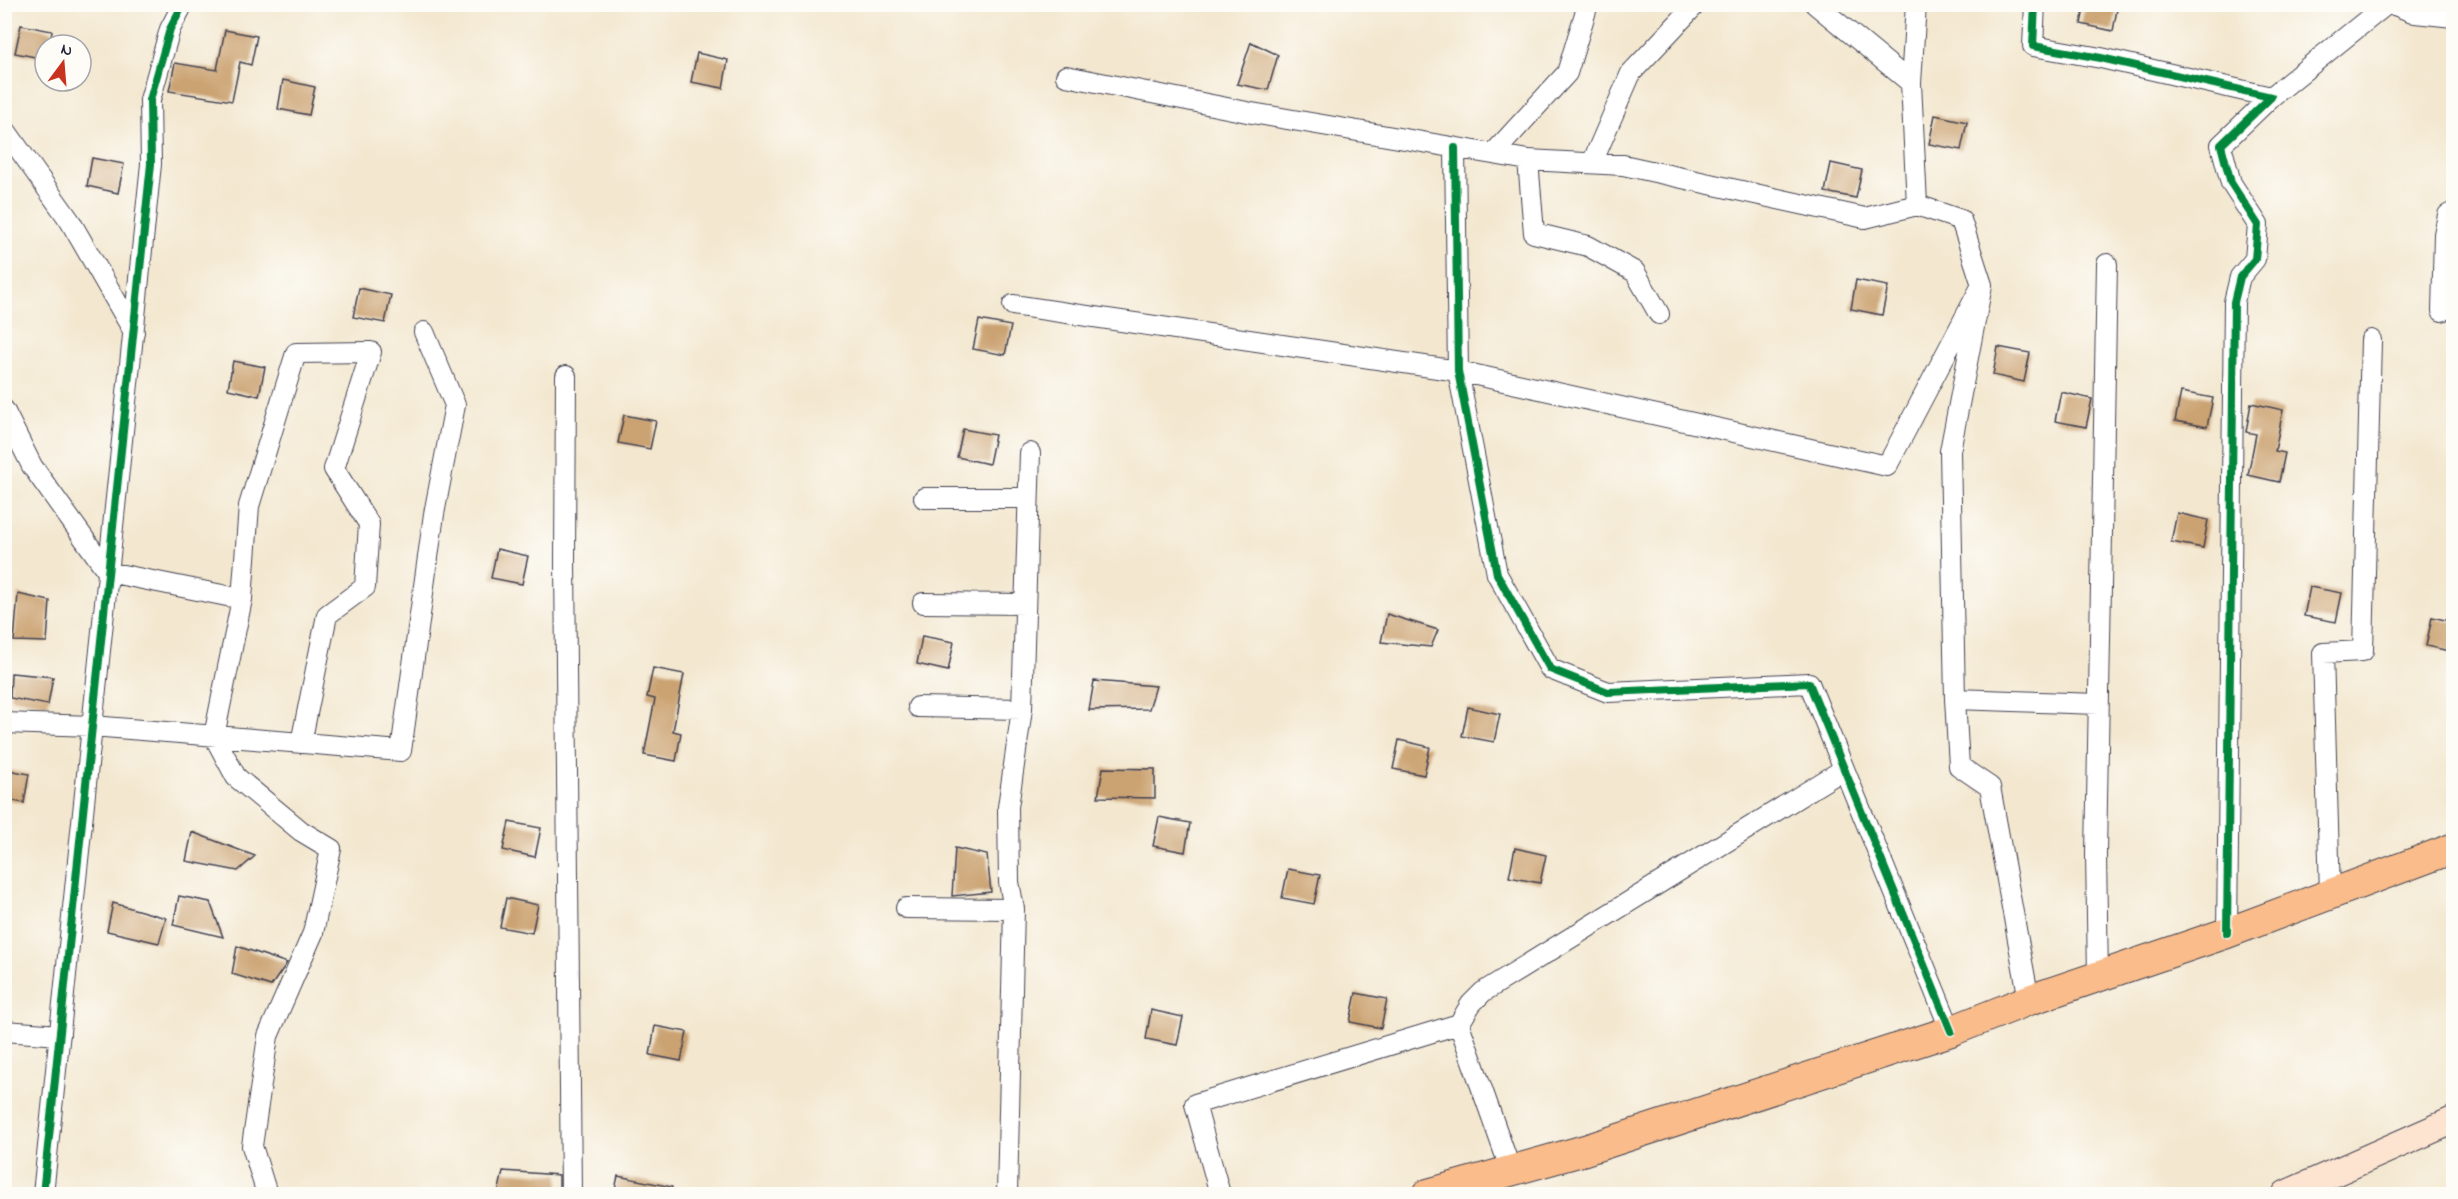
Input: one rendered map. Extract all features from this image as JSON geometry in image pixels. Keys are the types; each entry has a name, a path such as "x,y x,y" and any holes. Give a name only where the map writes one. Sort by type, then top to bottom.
{"main road":[{"path":"1428,1194 1586,1150 1951,1031 2029,1000 2228,933 2454,848"}],"street":[{"path":"43,1194 151,164 150,100 170,29 183,4"},
{"path":"1493,154 1567,73 1588,4"},
{"path":"1592,163 1631,72 1696,4"},
{"path":"1815,4 1911,83"},
{"path":"1916,4 1911,83 1917,205"},
{"path":"2035,4 2033,46 2101,58 2271,97"},
{"path":"2228,933 2235,302 2240,276 2255,259 2258,225 2231,183 2221,144 2271,97 2387,4"},
{"path":"2392,4 2415,13 2454,17"},
{"path":"1066,76 1252,113 1528,160 1623,165 1865,218 1917,205 1961,220 1982,285 1950,451 1954,699 1959,766 1990,787 2029,1000"},
{"path":"4,128 70,221 134,332"},
{"path":"1455,148 1458,371 1497,574 1550,669 1608,692 1809,682 1951,1031"},
{"path":"1528,160 1534,233 1588,246 1635,272 1659,314"},
{"path":"2442,311 2444,234 2448,215 2454,212"},
{"path":"2098,976 2096,854 2107,264"},
{"path":"1013,305 1458,371 1887,466 1982,285"},
{"path":"4,723 92,726 401,751 434,514 455,405 424,332"},
{"path":"2330,894 2324,653 2363,651 2371,340"},
{"path":"267,1194 252,1146 268,1035 313,933 331,849 301,831 236,777 214,735 242,599 249,506 296,353 371,352 334,469 369,524 364,587 327,615 301,743"},
{"path":"566,376 565,561 571,1194"},
{"path":"4,410 33,466 108,572 242,599"},
{"path":"1007,1194 1014,909 1009,882 1008,807 1022,709 1030,453"},
{"path":"924,498 1028,498"},
{"path":"923,603 1025,604"},
{"path":"1954,699 2098,704"},
{"path":"918,707 1022,709"},
{"path":"1220,1194 1196,1104 1459,1024 1483,992 1844,769"},
{"path":"906,908 1014,909"},
{"path":"1459,1024 1512,1171"},
{"path":"4,1031 60,1035"},
{"path":"2286,1194 2454,1120"}],"building":[{"path":"2085,4 2118,4 2113,31 2081,24"},
{"path":"21,25 52,31 52,33 33,33 33,57 15,53"},
{"path":"225,30 257,36 251,65 240,62 232,101 169,91 175,63 217,70"},
{"path":"1251,42 1278,55 1268,90 1237,84"},
{"path":"697,53 728,60 723,88 691,82"},
{"path":"283,80 315,87 309,115 278,109"},
{"path":"1935,115 1967,122 1961,150 1929,144"},
{"path":"92,158 124,164 118,193 87,186"},
{"path":"1831,163 1862,170 1856,198 1825,192"},
{"path":"1856,280 1888,286 1882,315 1851,309"},
{"path":"359,288 391,295 385,323 353,317"},
{"path":"979,320 1011,326 1005,355 973,349"},
{"path":"1998,347 2030,353 2024,382 1993,375"},
{"path":"233,361 265,367 259,396 228,389"},
{"path":"2061,392 2092,399 2086,427 2055,421"},
{"path":"2181,392 2213,398 2207,427 2175,421"},
{"path":"2251,403 2283,410 2275,451 2285,453 2279,482 2248,475 2256,434 2246,432"},
{"path":"624,415 656,421 650,449 618,443"},
{"path":"963,429 995,435 989,464 957,457"},
{"path":"2177,513 2208,520 2203,548 2171,542"},
{"path":"497,549 528,556 522,584 491,578"},
{"path":"2310,587 2342,593 2336,622 2304,616"},
{"path":"18,594 50,601 47,642 14,641"},
{"path":"1387,614 1438,630 1431,647 1381,642"},
{"path":"2432,617 2454,622 2454,652 2426,646"},
{"path":"922,636 954,642 948,671 917,664"},
{"path":"653,668 684,674 673,731 681,733 676,761 644,755 655,699 647,697"},
{"path":"11,673 53,677 48,705 10,698"},
{"path":"1094,681 1156,686 1149,709 1089,710"},
{"path":"1468,707 1500,714 1494,742 1462,736"},
{"path":"1399,740 1430,747 1424,775 1393,769"},
{"path":"1103,768 1155,769 1155,798 1098,797"},
{"path":"4,769 29,774 24,803 4,799"},
{"path":"1159,817 1190,823 1185,852 1153,846"},
{"path":"509,822 541,828 535,857 503,850"},
{"path":"192,832 255,856 238,871 186,861"},
{"path":"955,848 987,855 991,892 952,896"},
{"path":"1515,848 1546,855 1540,883 1509,877"},
{"path":"1288,869 1320,875 1314,904 1282,898"},
{"path":"179,896 210,902 223,937 173,925"},
{"path":"506,898 538,905 532,933 500,927"},
{"path":"113,903 166,918 159,943 107,931"},
{"path":"237,946 287,963 271,986 232,974"},
{"path":"1356,993 1387,999 1381,1028 1350,1022"},
{"path":"1151,1010 1183,1017 1177,1045 1146,1039"},
{"path":"655,1026 687,1032 681,1061 650,1055"},
{"path":"503,1171 559,1175 559,1194 498,1194"},
{"path":"618,1176 672,1187 671,1194 614,1194"}],"cycle path":[{"path":"43,1194 151,164 150,100 170,29 183,4"},
{"path":"2035,4 2033,46 2101,58 2271,97 2221,145 2231,183 2258,225 2255,259 2240,277 2234,302 2227,933"},
{"path":"1455,148 1458,371 1497,574 1550,669 1608,692 1809,683 1951,1031"}]}
